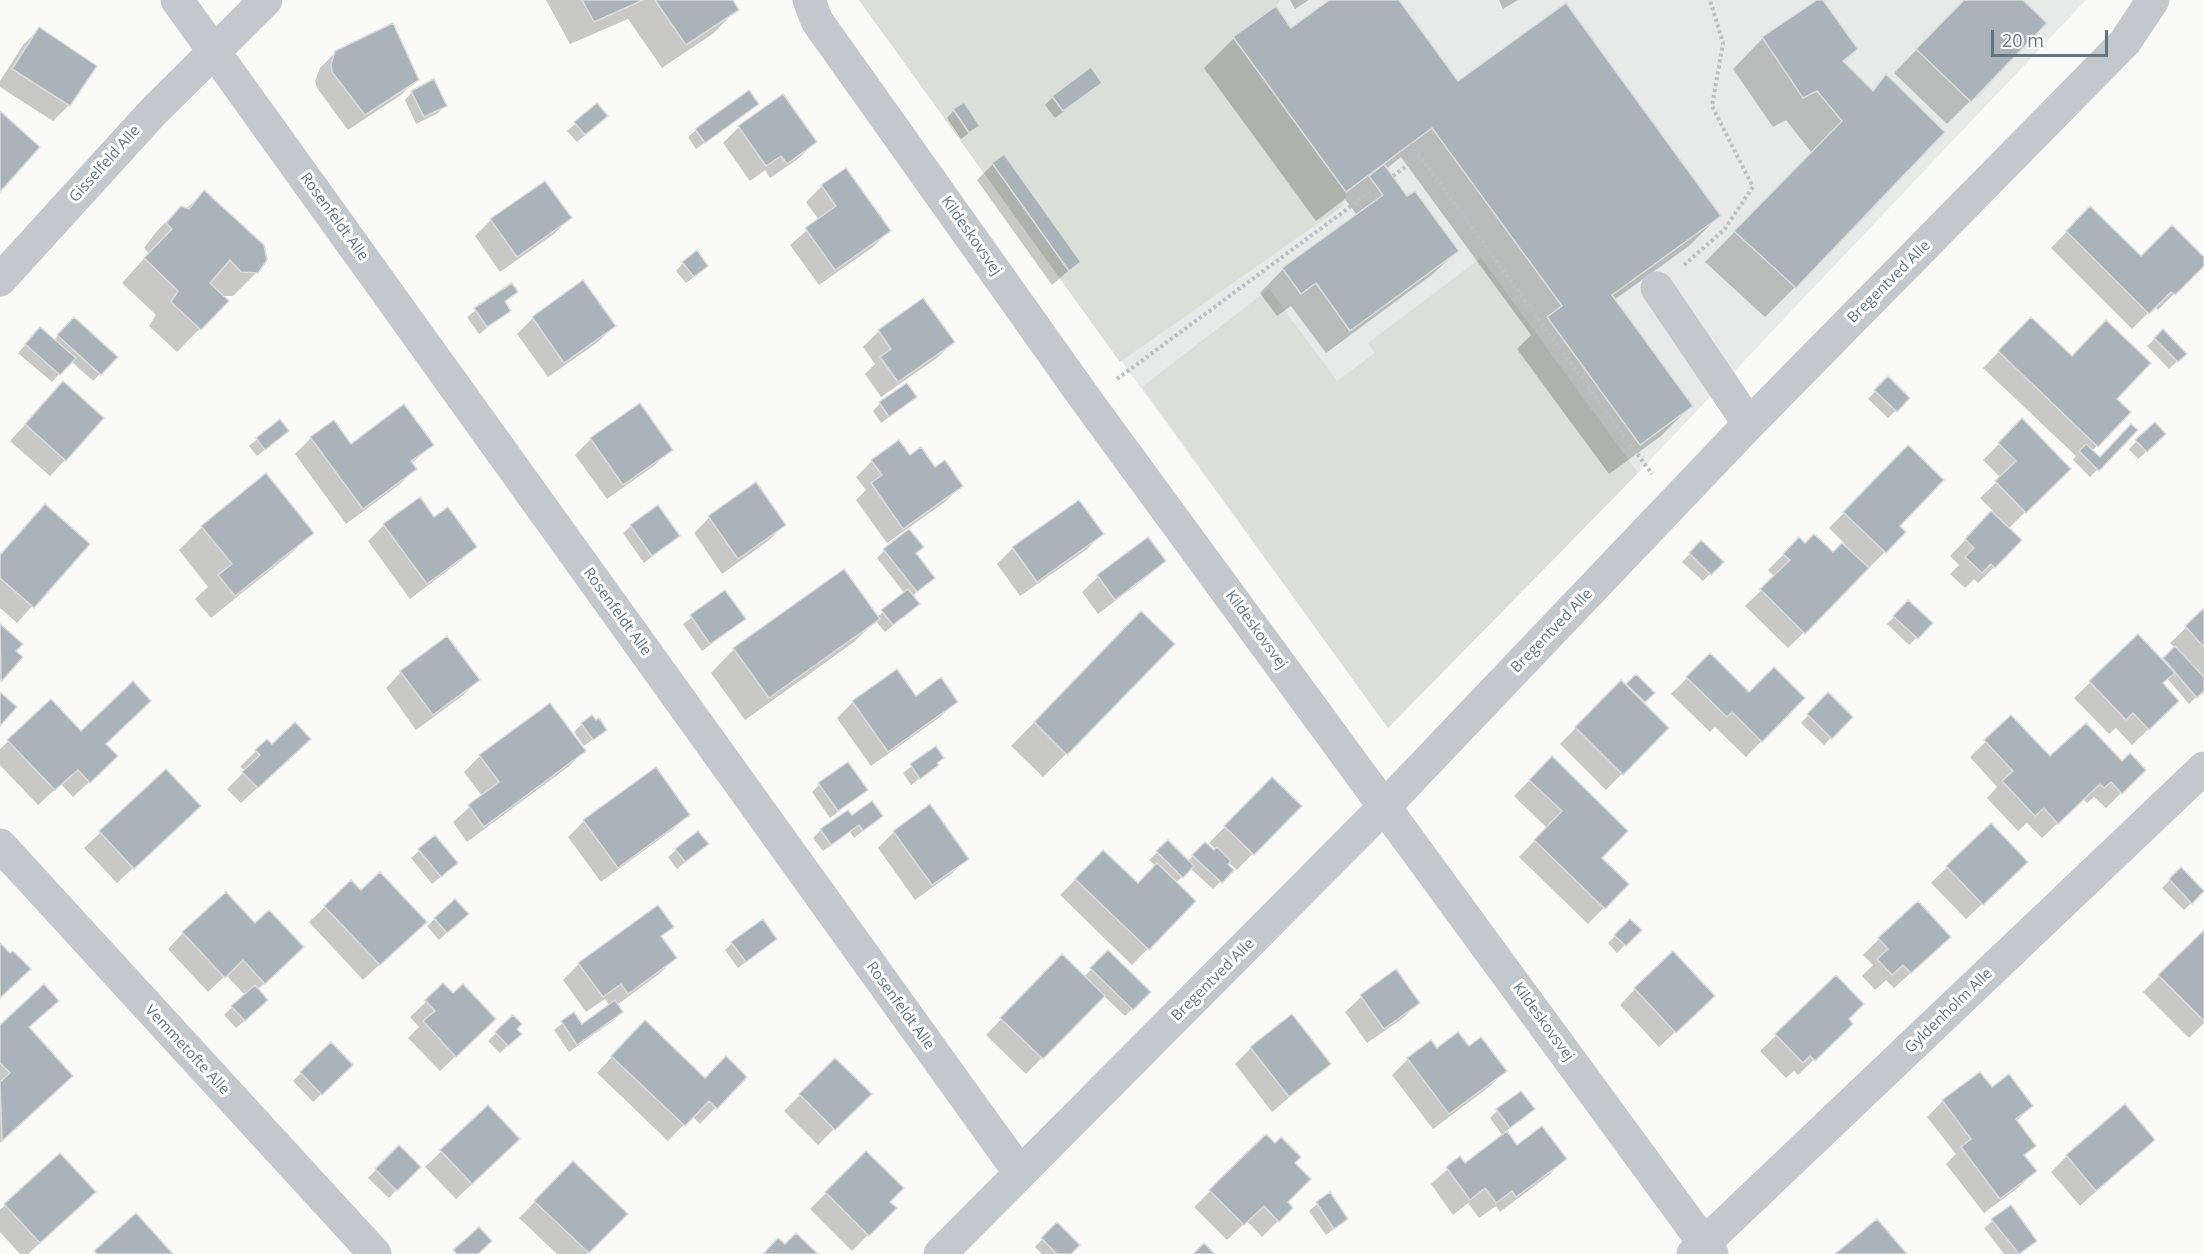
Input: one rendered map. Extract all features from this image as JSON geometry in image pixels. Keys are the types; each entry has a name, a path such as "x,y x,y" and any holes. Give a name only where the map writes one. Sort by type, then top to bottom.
{"street":[{"name":"Rosenfeldt Alle","path":"177,0 1020,1173"},
{"name":"Gisselfeld Alle","path":"0,280 153,111 266,0"},
{"name":"Kildeskovsvej","path":"809,0 818,21 1087,401 1385,806 1703,1250"},
{"name":"Bregentved Alle","path":"940,1254 1385,806 1749,424 2125,42 2153,0"},
{"path":"1657,288 1749,424"},
{"name":"Gyldenholm Alle","path":"1703,1250 2204,768"},
{"name":"Vemmetofte Alle","path":"0,845 375,1254"}],"path":[{"path":"1657,288 1724,230 1753,187 1712,106 1723,43 1710,0"},
{"path":"1411,144 1673,504"},
{"path":"1393,176 1420,156"},
{"path":"1087,401 1377,188"}],"shaded area":[{"path":"859,0 2086,0 1638,473 1388,728"},
{"path":"859,0 1280,0 1276,6 1233,37 1346,192 1343,206 1120,362"},
{"path":"1481,258 1638,473 1388,728 1142,387 1269,289 1337,381 1375,353 1368,343"}],"building":[{"path":"582,0 643,0 594,22"},
{"path":"655,0 733,0 739,10 686,45"},
{"path":"1329,0 1399,0 1458,81 1566,3 1721,216 1612,295 1693,406 1640,445 1547,317 1562,306 1432,128 1346,192 1233,37 1276,6 1291,28"},
{"path":"1817,0 1823,0 1858,49 1843,61 1873,91 1886,74 1945,132 1796,288 1734,231 1842,121 1817,91 1803,98 1762,37"},
{"path":"1964,0 2023,0 2047,23 1971,102 1916,49"},
{"path":"393,23 419,80 365,115 332,72 331,64 335,51"},
{"path":"39,27 97,66 70,106 12,69"},
{"path":"1091,67 1102,83 1063,111 1052,96"},
{"path":"434,79 447,106 424,117 411,91"},
{"path":"749,90 759,104 705,143 695,129"},
{"path":"783,94 817,142 787,164 781,156 766,166 738,126"},
{"path":"964,102 980,126 969,133 953,109"},
{"path":"597,103 608,116 585,135 574,122"},
{"path":"0,111 40,147 0,192"},
{"path":"1004,154 1081,262 1069,271 992,163"},
{"path":"1384,164 1407,196 1415,191 1459,251 1350,331 1316,283 1301,294 1282,268 1383,195 1369,176"},
{"path":"846,168 891,231 835,270 805,228 836,206 821,185"},
{"path":"545,181 572,218 517,257 490,219"},
{"path":"204,190 264,245 267,260 258,273 241,272 230,260 210,283 229,301 201,330 171,302 178,291 144,258 172,229 166,223 181,206 189,209"},
{"path":"2090,206 2141,256 2172,225 2204,257 2204,266 2175,295 2171,292 2149,314 2066,231"},
{"path":"697,250 708,266 694,277 682,262"},
{"path":"583,280 616,326 564,363 532,317"},
{"path":"512,283 518,292 505,301 511,311 487,327 474,308"},
{"path":"923,298 955,342 898,382 880,357 891,349 878,330"},
{"path":"74,317 118,357 101,375 57,335"},
{"path":"2031,317 2072,356 2106,320 2151,363 2117,399 2131,412 2098,447 1998,351"},
{"path":"40,327 76,358 60,375 25,344"},
{"path":"2163,329 2187,354 2178,362 2154,338"},
{"path":"1888,376 1910,398 1897,412 1874,390"},
{"path":"63,381 104,418 66,461 25,424"},
{"path":"907,383 917,397 889,417 879,402"},
{"path":"640,403 673,450 623,485 590,438"},
{"path":"404,404 434,445 411,461 417,469 363,509 310,437 334,420 351,444"},
{"path":"2022,418 2071,469 2026,513 1995,481 2016,461 1998,443"},
{"path":"280,419 289,431 265,450 256,438"},
{"path":"2155,422 2166,434 2147,452 2135,440"},
{"path":"2131,424 2138,430 2099,471 2079,451 2086,444 2100,457"},
{"path":"899,440 910,455 921,447 935,467 945,460 963,486 903,529 871,483 882,475 871,460"},
{"path":"1908,445 1944,480 1900,526 1906,532 1886,553 1843,512"},
{"path":"266,473 314,533 235,596 218,575 232,564 201,526"},
{"path":"756,482 786,525 738,559 708,516"},
{"path":"420,497 434,517 448,507 477,547 427,584 383,524"},
{"path":"1079,500 1104,534 1037,582 1012,547"},
{"path":"45,504 90,544 34,608 0,578 0,555"},
{"path":"658,505 680,536 652,556 630,525"},
{"path":"1991,511 2022,540 1995,568 1991,564 1982,573 1965,557 1974,548 1965,539"},
{"path":"909,529 924,547 916,553 935,578 917,592 883,549"},
{"path":"1814,534 1833,552 1842,543 1869,568 1805,634 1760,589 1790,560 1783,554 1799,537 1805,543"},
{"path":"1148,537 1166,561 1115,600 1097,575"},
{"path":"1701,540 1724,562 1711,575 1689,553"},
{"path":"844,569 880,619 769,698 733,648"},
{"path":"908,589 920,604 893,625 881,610"},
{"path":"725,590 746,619 710,644 690,615"},
{"path":"1908,600 1933,623 1918,639 1893,616"},
{"path":"2204,608 2204,647 2185,626"},
{"path":"1141,611 1175,644 1067,755 1034,722"},
{"path":"0,624 23,644 16,651 23,657 1,682"},
{"path":"2138,634 2175,673 2163,683 2179,701 2149,730 2133,713 2126,720 2089,681"},
{"path":"447,636 480,680 433,715 400,671"},
{"path":"2175,646 2204,677 2204,691 2197,698 2163,658"},
{"path":"1710,653 1749,692 1774,667 1805,698 1762,742 1732,712 1727,717 1686,677"},
{"path":"897,669 916,696 941,677 958,702 888,752 852,701"},
{"path":"1636,674 1655,693 1645,702 1626,684"},
{"path":"1621,680 1669,728 1623,775 1575,727"},
{"path":"133,681 151,701 106,744 118,756 90,783 78,770 55,790 7,740 51,699 81,731"},
{"path":"0,692 17,707 0,726"},
{"path":"1828,692 1853,717 1832,739 1807,714"},
{"path":"550,703 586,751 484,827 468,805 499,782 479,755"},
{"path":"592,715 596,720 599,718 607,730 593,740 581,723"},
{"path":"2011,715 2050,756 2086,723 2122,761 2130,753 2146,770 2122,794 2111,782 2104,788 2100,784 2058,824 2044,808 2035,816 2002,781 2013,771 1984,740"},
{"path":"295,722 311,739 258,788 242,772 260,755 255,750 267,739 272,744"},
{"path":"936,746 944,758 937,763 939,765 920,779 910,764"},
{"path":"1552,756 1628,831 1602,858 1629,884 1605,909 1534,840 1562,811 1529,780"},
{"path":"848,762 868,790 838,811 818,783"},
{"path":"656,767 690,815 618,868 583,820"},
{"path":"166,769 201,806 134,869 99,831"},
{"path":"1272,777 1302,806 1254,855 1224,826"},
{"path":"872,801 883,816 863,831 859,825 831,845 820,829 848,810 852,815"},
{"path":"930,804 969,859 932,885 893,831"},
{"path":"1991,823 2028,862 1983,905 1946,866"},
{"path":"698,831 709,844 685,862 675,849"},
{"path":"435,835 458,863 441,877 418,849"},
{"path":"1168,840 1194,866 1183,878 1156,851"},
{"path":"1205,842 1214,850 1217,847 1231,861 1228,864 1234,870 1222,883 1192,855"},
{"path":"1103,850 1138,883 1157,863 1196,901 1149,950 1075,879"},
{"path":"2181,867 2204,891 2192,904 2169,879"},
{"path":"380,872 427,922 380,965 324,906 351,880 361,890"},
{"path":"226,892 255,923 269,910 304,947 265,984 243,960 225,978 182,932"},
{"path":"455,899 469,914 447,933 434,918"},
{"path":"1918,901 1951,937 1911,973 1903,965 1892,975 1877,959 1888,949 1878,938"},
{"path":"658,905 674,927 661,936 677,958 628,994 621,984 603,997 578,963"},
{"path":"763,919 777,939 746,962 731,942"},
{"path":"1630,919 1642,930 1626,946 1614,935"},
{"path":"2204,930 2204,1021 2158,975"},
{"path":"0,943 10,953 13,951 31,969 0,998"},
{"path":"1108,950 1151,992 1133,1010 1090,968"},
{"path":"1673,951 1715,996 1676,1033 1634,988"},
{"path":"1062,954 1105,996 1043,1059 1000,1018"},
{"path":"1396,969 1420,1003 1384,1029 1360,995"},
{"path":"1836,975 1864,1004 1849,1019 1853,1024 1815,1061 1810,1056 1803,1063 1775,1034"},
{"path":"443,983 453,993 463,984 496,1019 456,1057 423,1021 435,1011 425,1000"},
{"path":"44,984 59,1001 29,1027 73,1076 2,1141 0,1082 10,1073 0,1063 0,1025"},
{"path":"255,985 268,1000 245,1021 231,1006"},
{"path":"615,1000 623,1012 577,1045 561,1021 574,1012 582,1024"},
{"path":"1292,1014 1331,1064 1289,1097 1250,1047"},
{"path":"513,1015 522,1024 517,1029 522,1034 508,1046 495,1032"},
{"path":"645,1020 705,1078 726,1056 747,1077 717,1109 709,1101 685,1126 611,1056"},
{"path":"1458,1032 1469,1046 1481,1037 1507,1071 1449,1114 1407,1058 1431,1040 1437,1048"},
{"path":"331,1042 353,1065 322,1095 300,1072"},
{"path":"835,1058 872,1094 835,1130 799,1094"},
{"path":"1980,1072 1992,1087 2009,1074 2033,1106 2016,1119 2036,1146 2024,1155 2037,1171 2000,1199 1961,1147 1971,1139 1942,1100"},
{"path":"1521,1091 1535,1109 1510,1128 1496,1109"},
{"path":"2125,1104 2155,1140 2096,1191 2066,1155"},
{"path":"488,1105 520,1139 472,1184 440,1150"},
{"path":"1542,1126 1567,1159 1516,1197 1512,1191 1496,1203 1485,1188 1470,1200 1446,1167 1460,1156 1465,1163 1507,1131 1517,1145"},
{"path":"1266,1134 1275,1143 1281,1137 1301,1157 1295,1163 1311,1179 1288,1202 1293,1208 1279,1222 1264,1206 1244,1225 1209,1190"},
{"path":"399,1145 421,1167 397,1191 375,1169"},
{"path":"866,1151 904,1188 890,1202 897,1208 869,1236 825,1192"},
{"path":"60,1153 96,1192 40,1243 4,1204"},
{"path":"573,1161 628,1214 589,1253 534,1201"},
{"path":"1330,1192 1348,1219 1334,1229 1316,1202"},
{"path":"2011,1205 2037,1241 2019,1254 1991,1219"},
{"path":"136,1213 173,1254 97,1254 94,1251"},
{"path":"1877,1219 1907,1254 1835,1254"},
{"path":"1057,1222 1080,1245 1071,1254 1057,1254 1041,1238"},
{"path":"479,1227 492,1241 478,1254 457,1254 453,1250"},
{"path":"796,1233 818,1254 763,1254 778,1238 785,1244"},
{"path":"1204,1243 1215,1254 1193,1254"}]}
